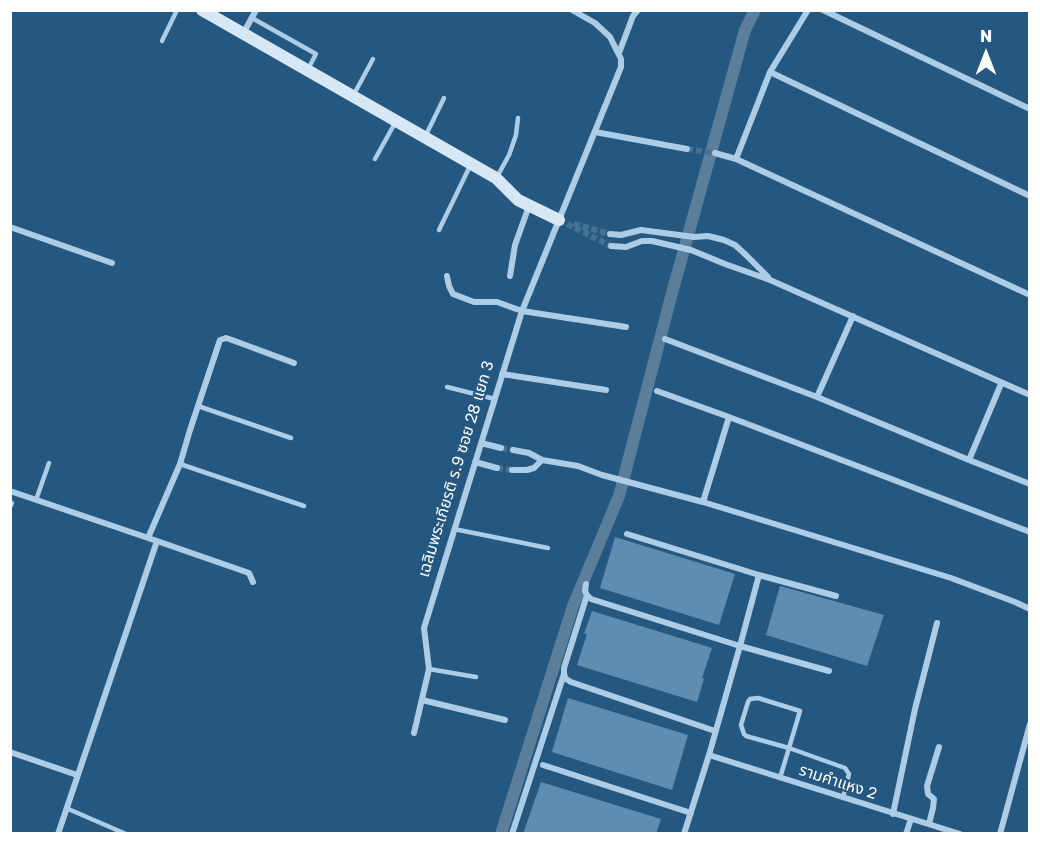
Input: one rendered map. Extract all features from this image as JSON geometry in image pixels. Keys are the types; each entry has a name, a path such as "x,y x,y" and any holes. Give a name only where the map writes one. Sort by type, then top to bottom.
{"street":[{"path":"202,10 496,178 518,200 559,220"},
{"path":"243,34 256,10"},
{"path":"572,10 603,30 619,53"},
{"name":"เฉลิมพระเกียรติ ร.9 ซอย 28 แยก 3","path":"414,733 429,669 424,628 502,374 522,312 621,67 619,53 633,16 638,10"},
{"path":"736,159 770,72 808,10"},
{"path":"823,10 1029,109"},
{"path":"770,72 1029,196"},
{"path":"595,132 687,149"},
{"path":"715,153 736,159 1029,295"},
{"path":"510,276 515,245 529,206"},
{"path":"10,227 112,263"},
{"path":"610,234 621,235 641,230 693,237 708,236 724,240 735,245 770,280"},
{"path":"611,246 626,247 642,242 652,242 691,250 770,280 1029,395"},
{"path":"447,276 453,294 474,302 497,302 522,312 626,327"},
{"path":"817,397 853,316"},
{"path":"147,538 180,464 220,340 226,338 294,363"},
{"path":"665,339 817,397 1029,484"},
{"path":"502,374 606,390"},
{"path":"969,460 1001,384"},
{"path":"657,391 1029,532"},
{"path":"703,502 729,417"},
{"path":"481,443 501,448"},
{"path":"513,450 529,453 542,460 578,466 602,475 703,502 951,578 1029,609"},
{"path":"512,470 527,471 542,460"},
{"path":"475,462 497,468"},
{"path":"10,491 249,573 253,582"},
{"path":"627,534 836,596"},
{"path":"58,834 157,542"},
{"path":"684,834 741,646 759,575"},
{"path":"512,834 564,674 586,595 586,584"},
{"path":"586,595 591,599 741,646 829,671"},
{"path":"893,814 915,710 937,623"},
{"path":"564,674 571,682 715,731"},
{"path":"422,700 505,720"},
{"path":"1000,834 1029,724"},
{"path":"928,824 934,799 928,794 927,786 939,747"},
{"path":"10,752 77,775"},
{"name":"รามคำแหง 2","path":"709,755 960,834"},
{"path":"543,765 691,813"},
{"path":"906,834 912,819"}],"lane":[{"path":"162,41 177,10"},
{"path":"252,18 316,54 307,70"},
{"path":"353,96 373,59"},
{"path":"425,137 444,98"},
{"path":"496,178 509,155 516,135 518,118"},
{"path":"375,159 396,121"},
{"path":"439,230 471,164"},
{"path":"447,387 495,399"},
{"path":"198,406 291,438"},
{"path":"36,500 49,463"},
{"path":"180,464 304,506"},
{"path":"454,529 548,548"},
{"path":"429,669 476,677"},
{"path":"780,778 789,748 800,711 758,698 750,699 741,725 744,734 746,736 789,748 845,768 849,774 843,798"},
{"path":"66,808 126,834"}],"building":[{"path":"615,537 735,574 719,625 600,588"},
{"path":"780,586 884,615 867,666 766,635"},
{"path":"592,611 712,648 697,702 577,665"},
{"path":"568,698 688,735 672,790 552,752"},
{"path":"541,782 661,819 656,834 523,834"}],"waterway":[{"path":"501,834 573,606 619,496 672,293 745,30 755,10"}],"tunnel":[{"path":"687,149 715,153"},
{"path":"559,220 611,246"},
{"path":"574,224 610,234"},
{"path":"501,448 513,450"},
{"path":"497,468 512,470"}]}
